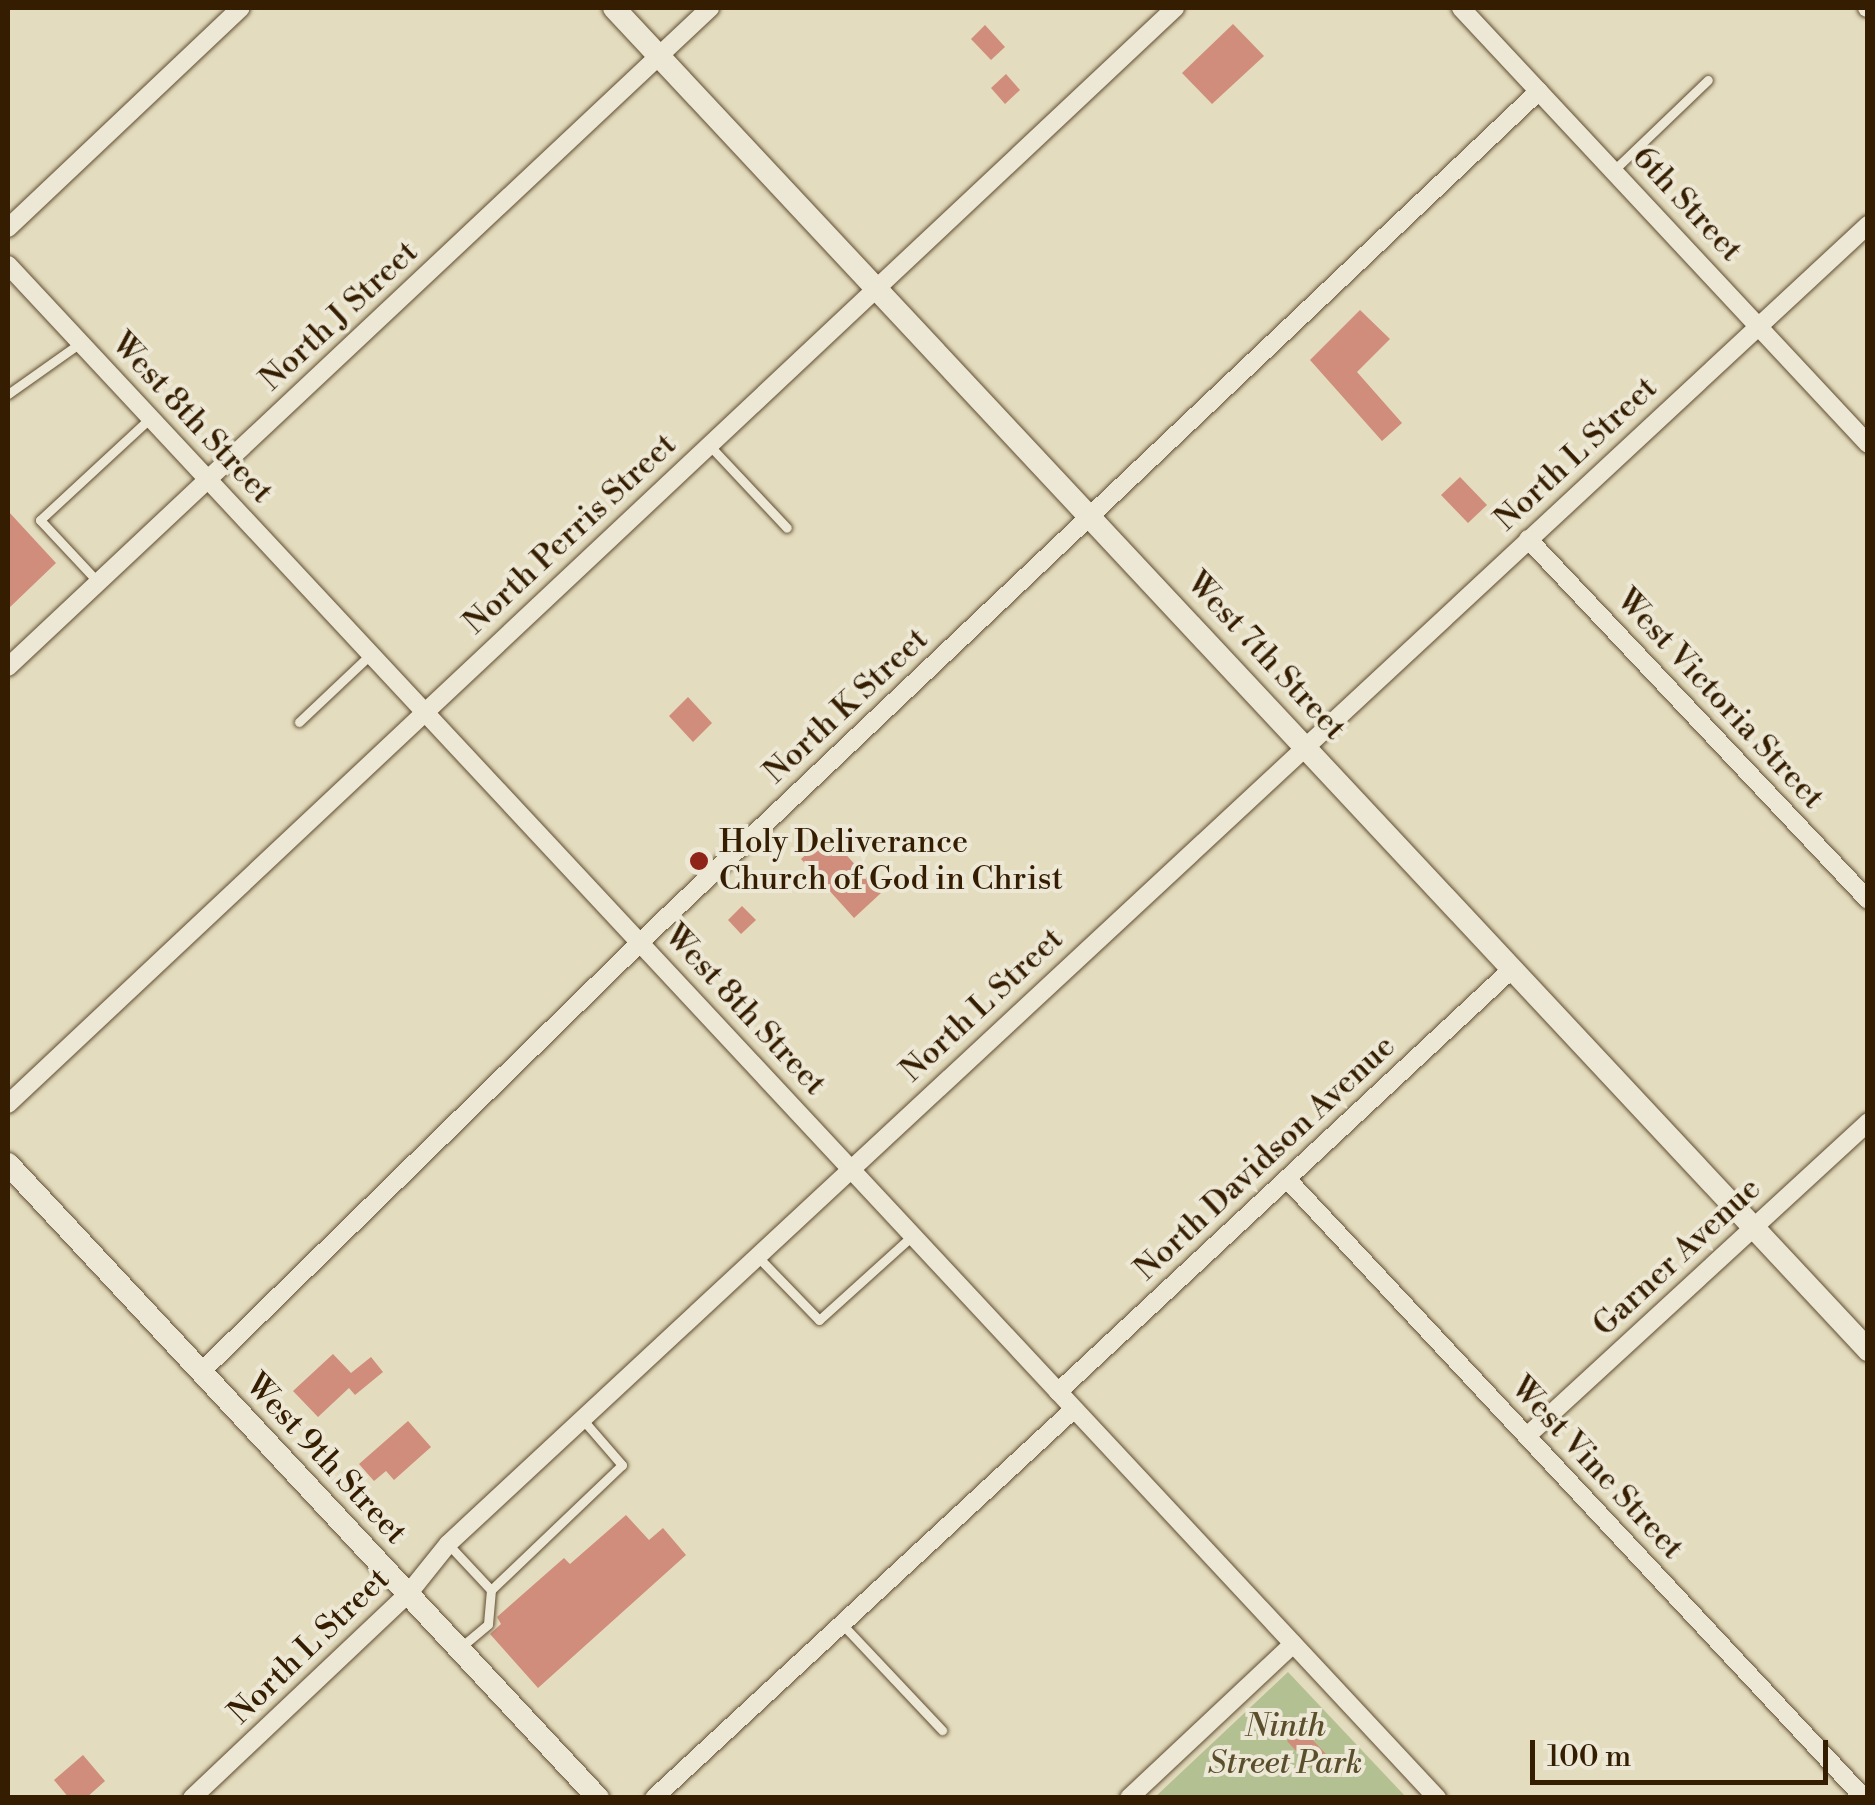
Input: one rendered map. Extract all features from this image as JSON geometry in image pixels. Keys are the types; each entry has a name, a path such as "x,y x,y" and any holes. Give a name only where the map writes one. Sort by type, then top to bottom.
{"street":[{"path":"8,228 240,8"},
{"name":"West 7th Street","path":"614,8 1868,1350"},
{"name":"North J Street","path":"8,667 710,8"},
{"name":"North Perris Street","path":"8,1104 1175,8"},
{"name":"6th Street","path":"1461,8 1868,444"},
{"name":"North K Street","path":"201,1372 640,942 1540,91"},
{"name":"North L Street","path":"192,1798 408,1594 448,1544 1868,225"},
{"name":"West 8th Street","path":"8,265 1437,1798"},
{"name":"West Victoria Street","path":"1528,539 1868,900"},
{"name":"North Davidson Avenue","path":"1058,1392 1513,968"},
{"name":"Garner Avenue","path":"1527,1436 1868,1122"},
{"name":"West 9th Street","path":"8,1164 597,1797"},
{"name":"West Vine Street","path":"1287,1179 1864,1798"},
{"path":"654,1798 1074,1410"},
{"path":"1129,1798 1293,1644"}],"lane":[{"path":"1614,170 1708,80"},
{"path":"8,394 80,344"},
{"path":"98,582 40,520 150,418"},
{"path":"708,444 787,528"},
{"path":"299,722 371,654"},
{"path":"757,1256 818,1320 913,1235"},
{"path":"459,1649 488,1624 491,1590 622,1465 582,1419"},
{"path":"448,1544 491,1590"},
{"path":"842,1624 942,1730"}],"green space":[{"name":"Ninth Street Park","path":"1288,1672 1406,1797 1154,1798"}],"building":[{"path":"1233,24 1264,56 1212,104 1182,73"},
{"path":"985,25 1005,47 991,60 971,39"},
{"path":"1006,74 1020,90 1005,104 991,88"},
{"path":"1360,310 1390,339 1357,372 1402,423 1382,441 1310,360"},
{"path":"1460,477 1487,505 1468,523 1441,495"},
{"path":"8,511 56,563 8,609"},
{"path":"688,697 712,723 693,742 669,716"},
{"path":"828,835 881,893 854,918 801,859"},
{"path":"742,906 756,920 741,934 728,920"},
{"path":"333,1354 351,1373 371,1357 383,1372 355,1395 349,1388 318,1417 293,1391"},
{"path":"408,1421 431,1447 394,1480 386,1471 374,1481 359,1464"},
{"path":"626,1515 649,1540 663,1528 686,1555 538,1688 490,1634 501,1624 497,1617 564,1558 570,1564"},
{"path":"1301,1728 1327,1755 1313,1769 1287,1741"},
{"path":"83,1755 105,1781 86,1798 69,1798 54,1780"}],"place":[{"name":"Holy Deliverance Church of God in Christ","path":"699,861"}]}
